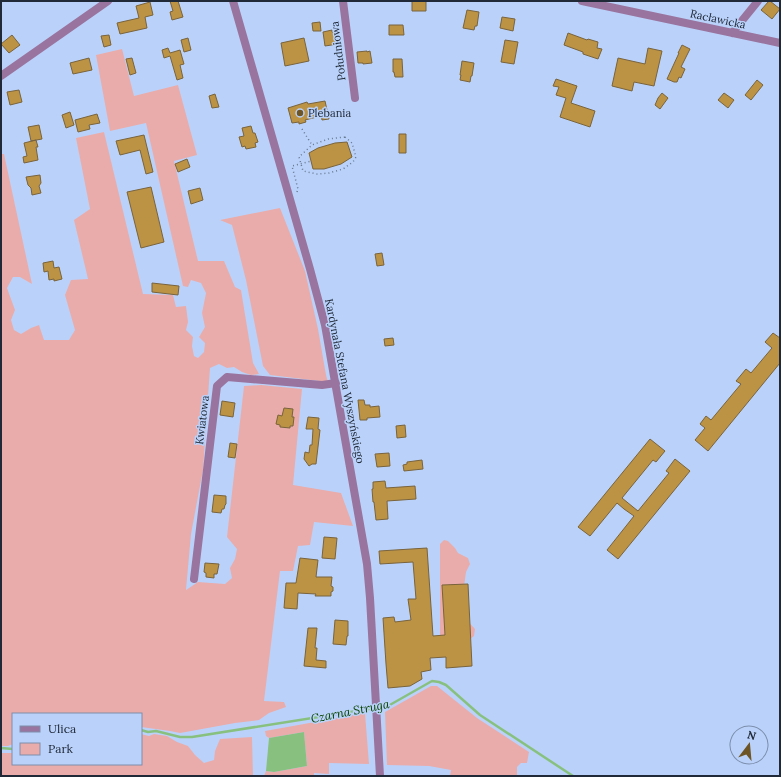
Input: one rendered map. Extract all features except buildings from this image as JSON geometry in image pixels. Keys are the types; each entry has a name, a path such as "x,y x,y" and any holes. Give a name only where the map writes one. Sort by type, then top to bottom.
{"street":[{"path":"1,76 108,1"},
{"name":"Kardynała Stefana Wyszyńskiego","path":"233,1 301,224 326,325 367,564 380,776"},
{"name":"Południowa","path":"343,1 355,98"},
{"name":"Racławicka","path":"582,1 780,43"},
{"path":"732,33 758,1"},
{"name":"Kwiatowa","path":"194,579 217,386 227,377 322,385 336,383"}],"path":[{"path":"302,129 312,145"},
{"path":"345,137 352,142 356,156 353,162 343,169 329,173 317,174 303,171 301,164 299,157 312,145 328,139 345,137"},
{"path":"294,166 311,161"}],"green space":[{"path":"122,49 134,96 178,85 197,155 174,161 198,261 224,261 235,287 241,290 253,363 259,374 251,375 234,367 227,368 219,364 210,368 203,470 191,534 186,590 198,582 225,584 232,578 230,568 235,559 237,549 227,537 244,386 261,385 302,389 293,485 341,493 353,526 314,522 310,545 298,546 293,571 280,571 264,701 284,702 286,707 269,713 259,720 180,733 142,727 142,713 12,713 12,744 1,746 1,154 4,154 32,284 20,277 13,277 7,288 15,310 11,320 14,330 21,334 39,325 44,340 69,340 75,330 65,295 71,280 88,279 74,220 90,209 76,138 104,132 143,294 173,295 176,307 186,306 188,322 186,330 193,337 192,346 194,356 198,358 204,352 205,343 199,337 205,327 202,313 206,293 201,283 191,280 188,287 183,286 146,123 110,131 96,55"},
{"path":"280,208 305,271 328,382 270,375 263,366 246,280 232,225 220,220"},
{"path":"444,540 448,541 458,553 468,558 470,564 466,572 464,587 464,617 475,629 474,636 469,640 440,639 440,544"},
{"path":"431,686 437,686 477,718 529,752 527,763 521,763 517,767 517,776 450,776 451,770 429,766 387,765 385,712"},
{"path":"365,713 369,764 329,763 329,774 314,773 314,776 264,776 266,771 274,772 307,766 304,732 269,738 266,736 265,731"},
{"path":"142,734 149,736 154,734 167,736 188,746 204,763 214,760 215,751 220,739 252,737 253,776 1,776 1,753 12,753 12,765 142,765"}],"shaded area":[{"path":"304,732 307,766 274,772 266,771 269,738"}],"waterway":[{"name":"Czarna Struga","path":"142,730 148,732 156,731 180,737 192,737 388,706 432,681 446,685 480,715 573,776"},
{"name":"Czarna Struga","path":"1,748 12,749"}],"place":[{"name":"Plebania","path":"300,113"}]}
